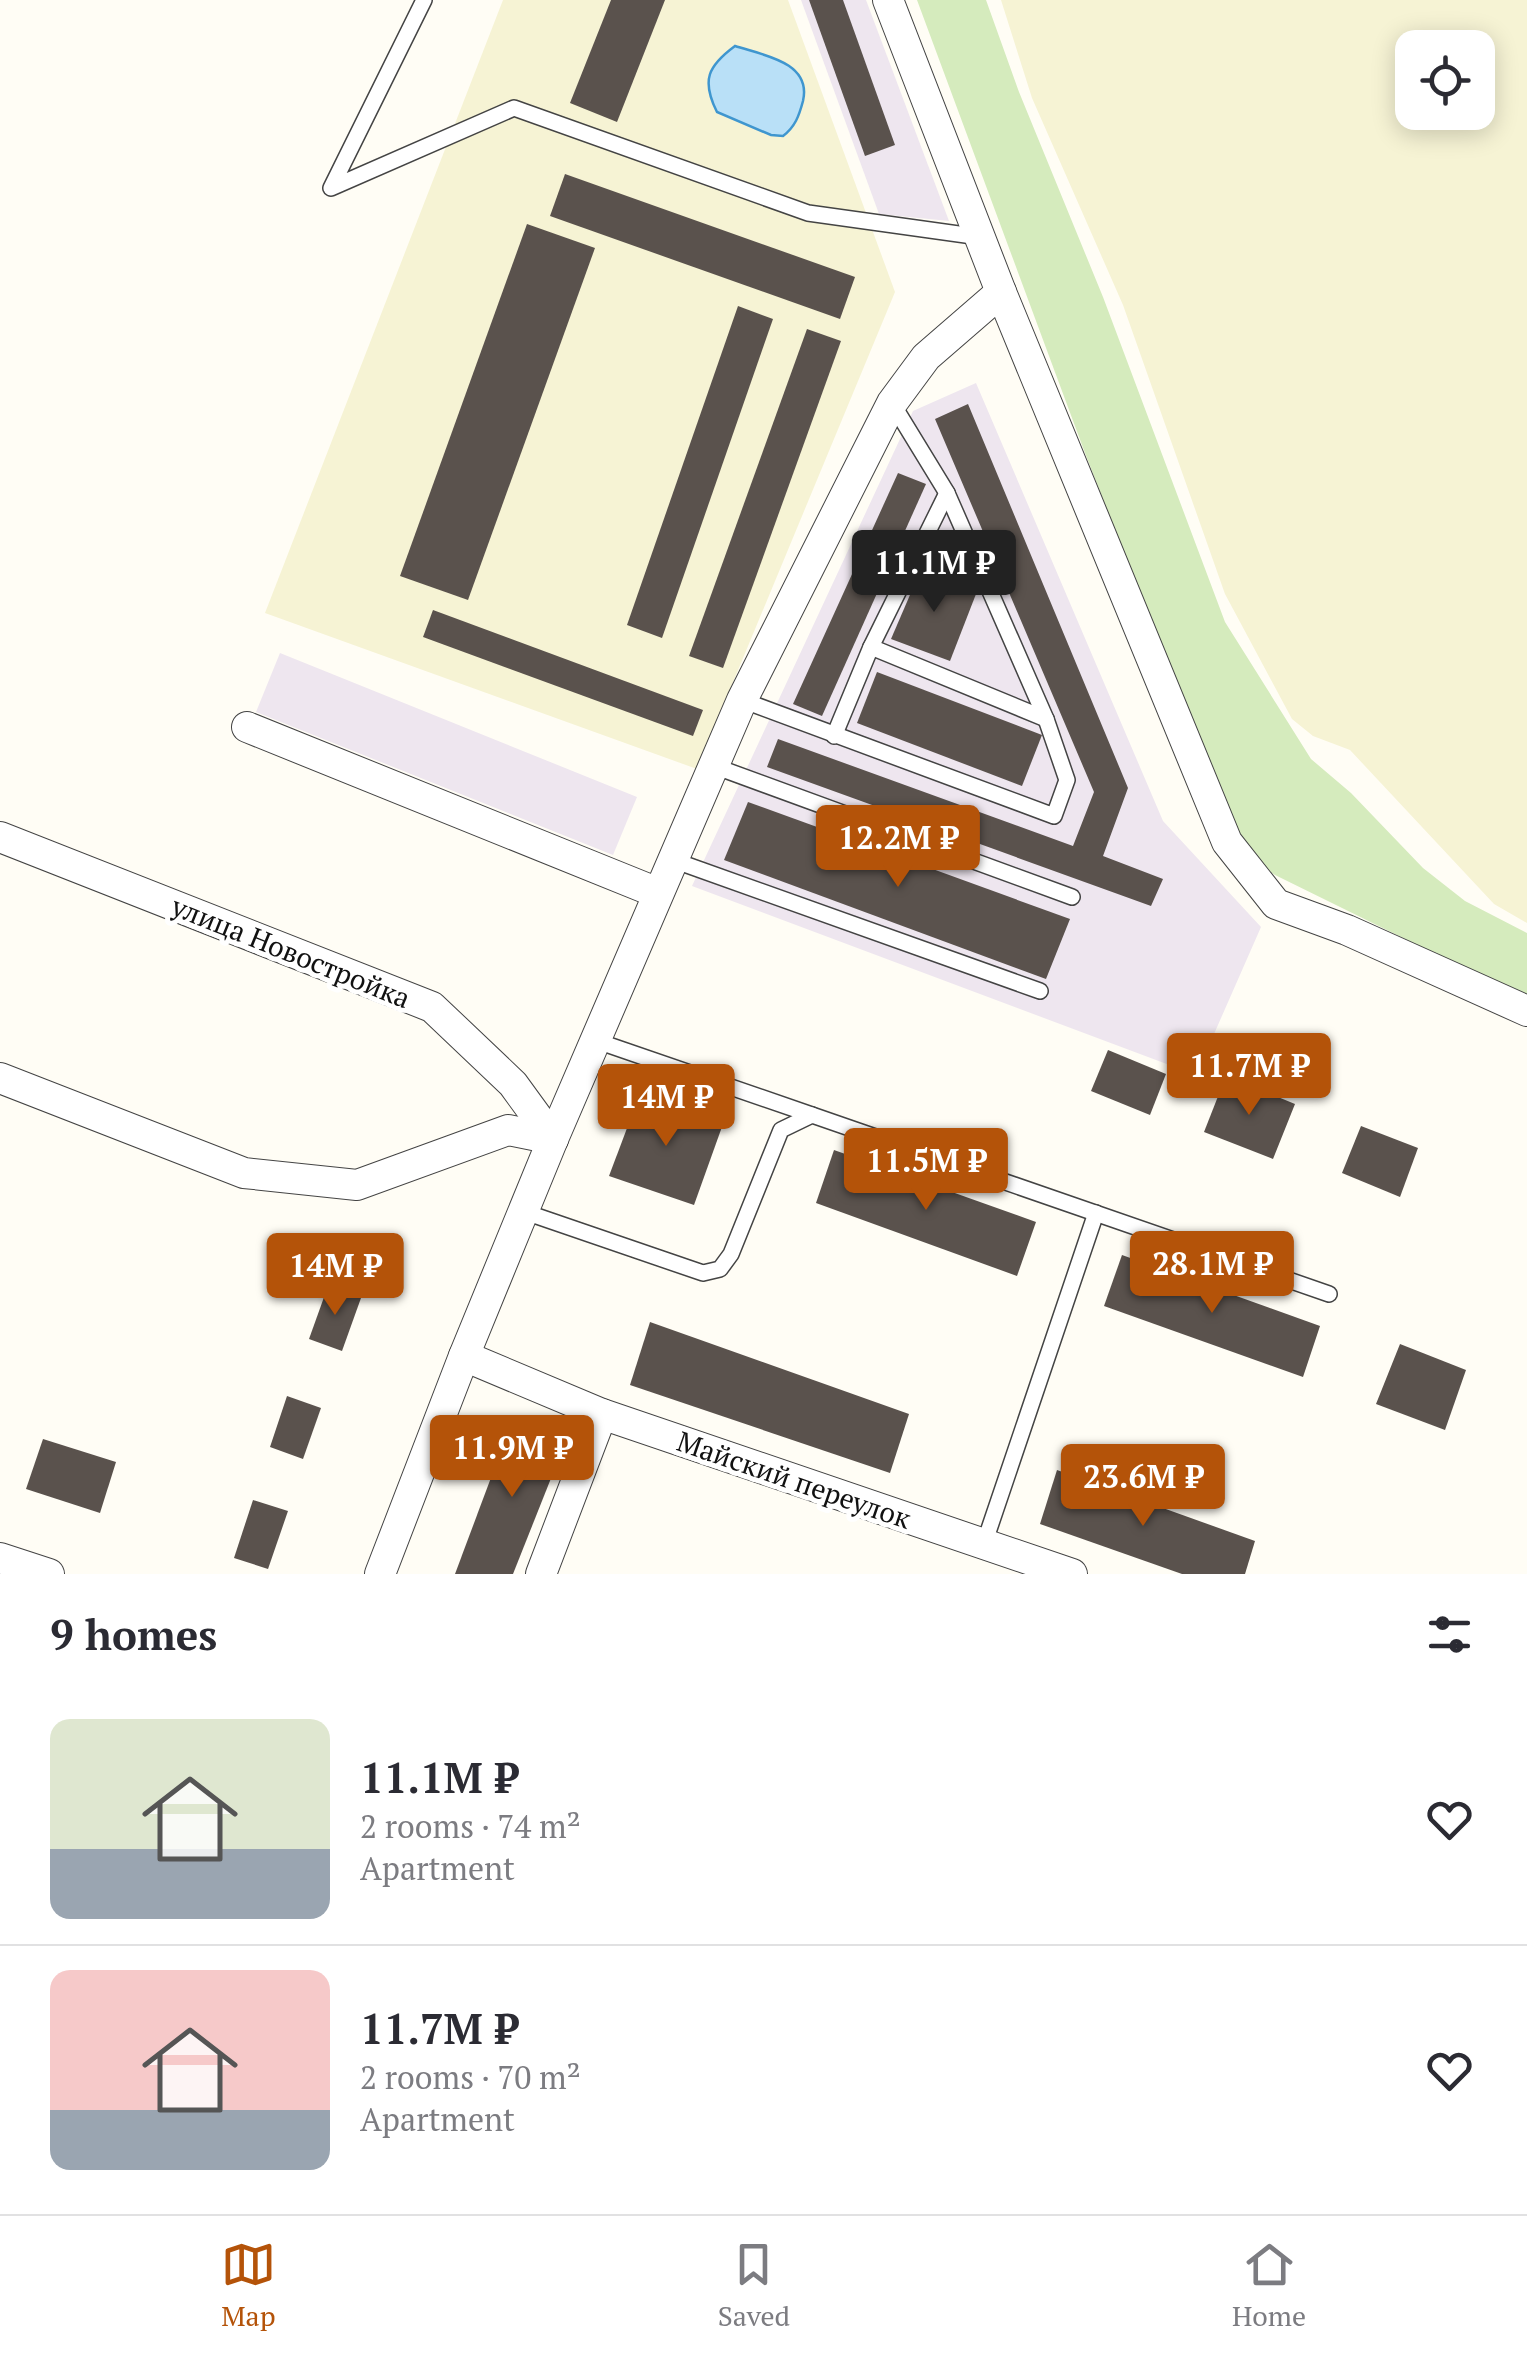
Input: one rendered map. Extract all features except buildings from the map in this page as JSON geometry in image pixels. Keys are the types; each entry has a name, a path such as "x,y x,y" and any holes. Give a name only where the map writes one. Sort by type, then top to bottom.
{"street":[{"path":"888,0 1001,292 1227,842 1276,904 1347,930 1527,1011"},
{"path":"380,1574 553,1139 742,700 892,403 926,357 1001,292"},
{"path":"247,727 658,893"},
{"name":"улица Новостройка","path":"0,837 432,1008 513,1084 553,1139"},
{"path":"0,1078 244,1173 357,1185 508,1130 553,1139"},
{"name":"Майский переулок","path":"464,1356 602,1414 1072,1574"},
{"path":"540,1574 602,1414"},
{"path":"0,1558 49,1574"}],"lane":[{"path":"424,0 331,188 514,108 808,213 980,237"},
{"path":"742,700 1054,816 1067,780 1046,719 947,492 892,403"},
{"path":"834,736 870,647 947,492"},
{"path":"870,647 1046,719"},
{"path":"714,766 1072,897"},
{"path":"673,860 1040,991"},
{"path":"597,1041 1329,1294"},
{"path":"525,1212 703,1272 720,1269 730,1254 782,1130 812,1116"},
{"path":"984,1544 1096,1213"}],"shaded area":[{"path":"503,0 788,0 895,292 697,769 265,613"},
{"path":"801,0 866,0 949,221 879,214"},
{"path":"1001,0 1527,0 1527,923 1494,904 1350,750 1313,736 1292,719 1225,594 1123,305 1032,98"},
{"path":"976,383 1163,821 1261,927 1196,1075 692,886 913,411"},
{"path":"280,653 637,797 613,855 256,712"}],"green space":[{"path":"917,0 986,0 1225,622 1311,759 1351,793 1423,868 1465,901 1527,933 1527,999 1275,875 1252,856 1236,835 1085,453"}],"water":[{"path":"735,46 783,62 800,77 803,101 794,125 783,136 771,135 717,112 709,91 710,74"}]}
